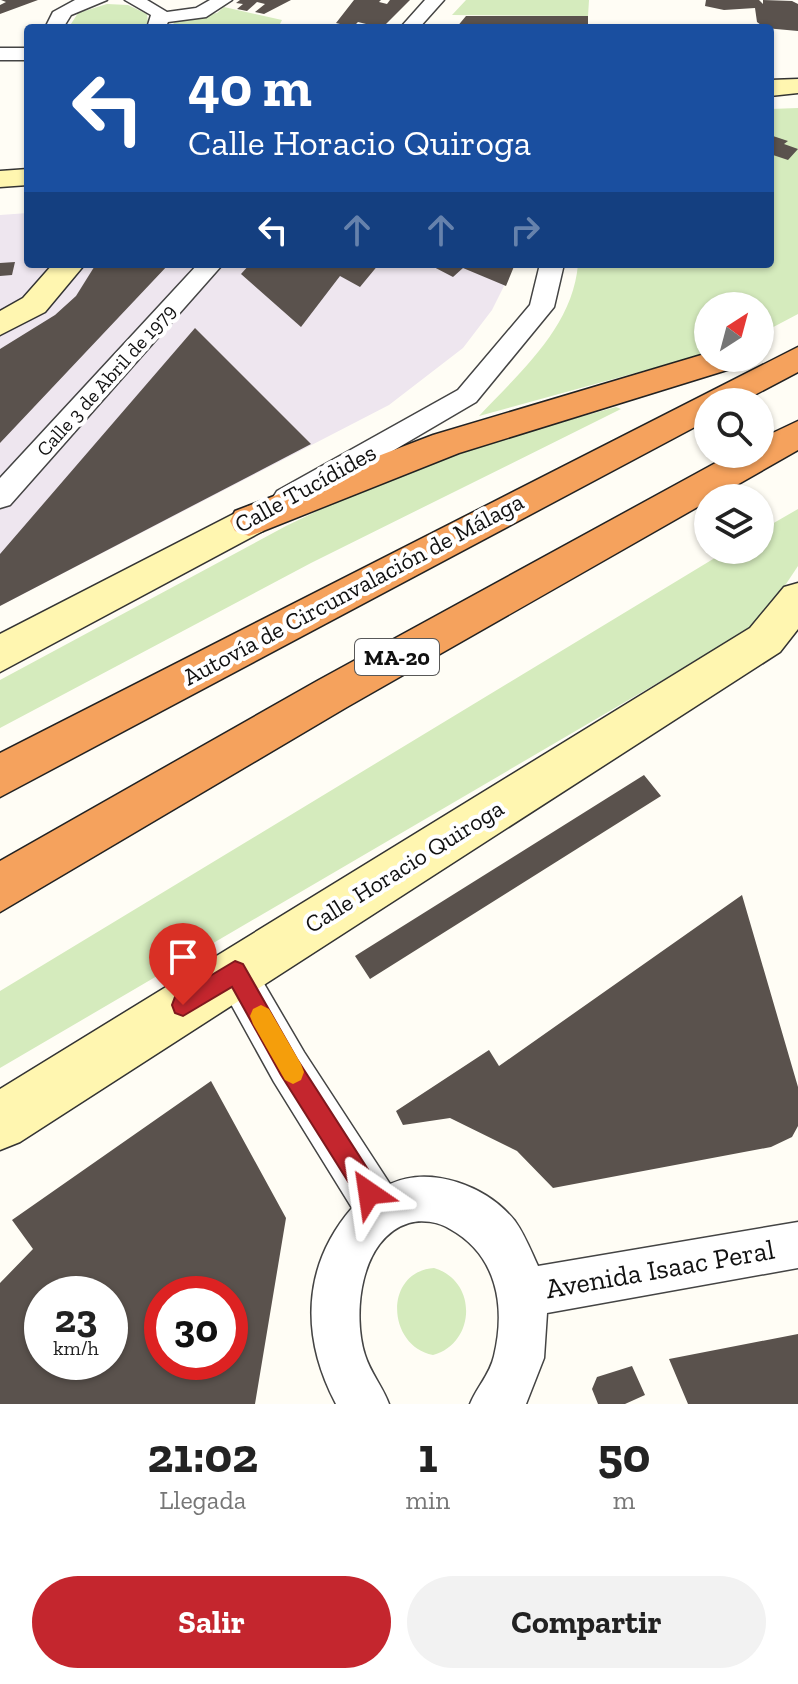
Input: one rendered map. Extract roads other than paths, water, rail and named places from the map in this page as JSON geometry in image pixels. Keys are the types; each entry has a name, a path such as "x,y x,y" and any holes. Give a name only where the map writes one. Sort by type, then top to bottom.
{"highway":[{"path":"774,338 798,327"},
{"name":"Autovía de Circunvalación de Málaga","path":"740,388 798,358"},
{"path":"249,521 446,444 694,368"},
{"name":"Autovía de Circunvalación de Málaga","path":"0,776 694,412"},
{"name":"MA-20","path":"0,888 332,694 798,434"}],"street":[{"path":"54,24 64,11 98,0"},
{"path":"134,0 152,6 158,23 200,13 223,0"},
{"path":"413,24 435,0"},
{"path":"0,54 24,54"},
{"path":"774,88 798,86"},
{"path":"774,102 798,100"},
{"path":"0,179 24,177"},
{"path":"0,194 24,192"},
{"path":"0,325 34,305 66,268"},
{"name":"Calle 3 de Abril de 1979","path":"0,497 207,268"},
{"name":"Calle Tucídides","path":"0,654 249,521 467,396 542,307 551,268"},
{"name":"Calle Horacio Quiroga","path":"0,1122 765,640 798,599"},
{"path":"235,972 289,1067 381,1212"},
{"path":"362,1403 342,1372 333,1335 333,1297 347,1253 358,1233 381,1212 409,1199 438,1198 466,1208 491,1229 511,1257 522,1293 524,1329 517,1367 495,1404"},
{"name":"Avenida Isaac Peral","path":"522,1293 798,1245"}]}
